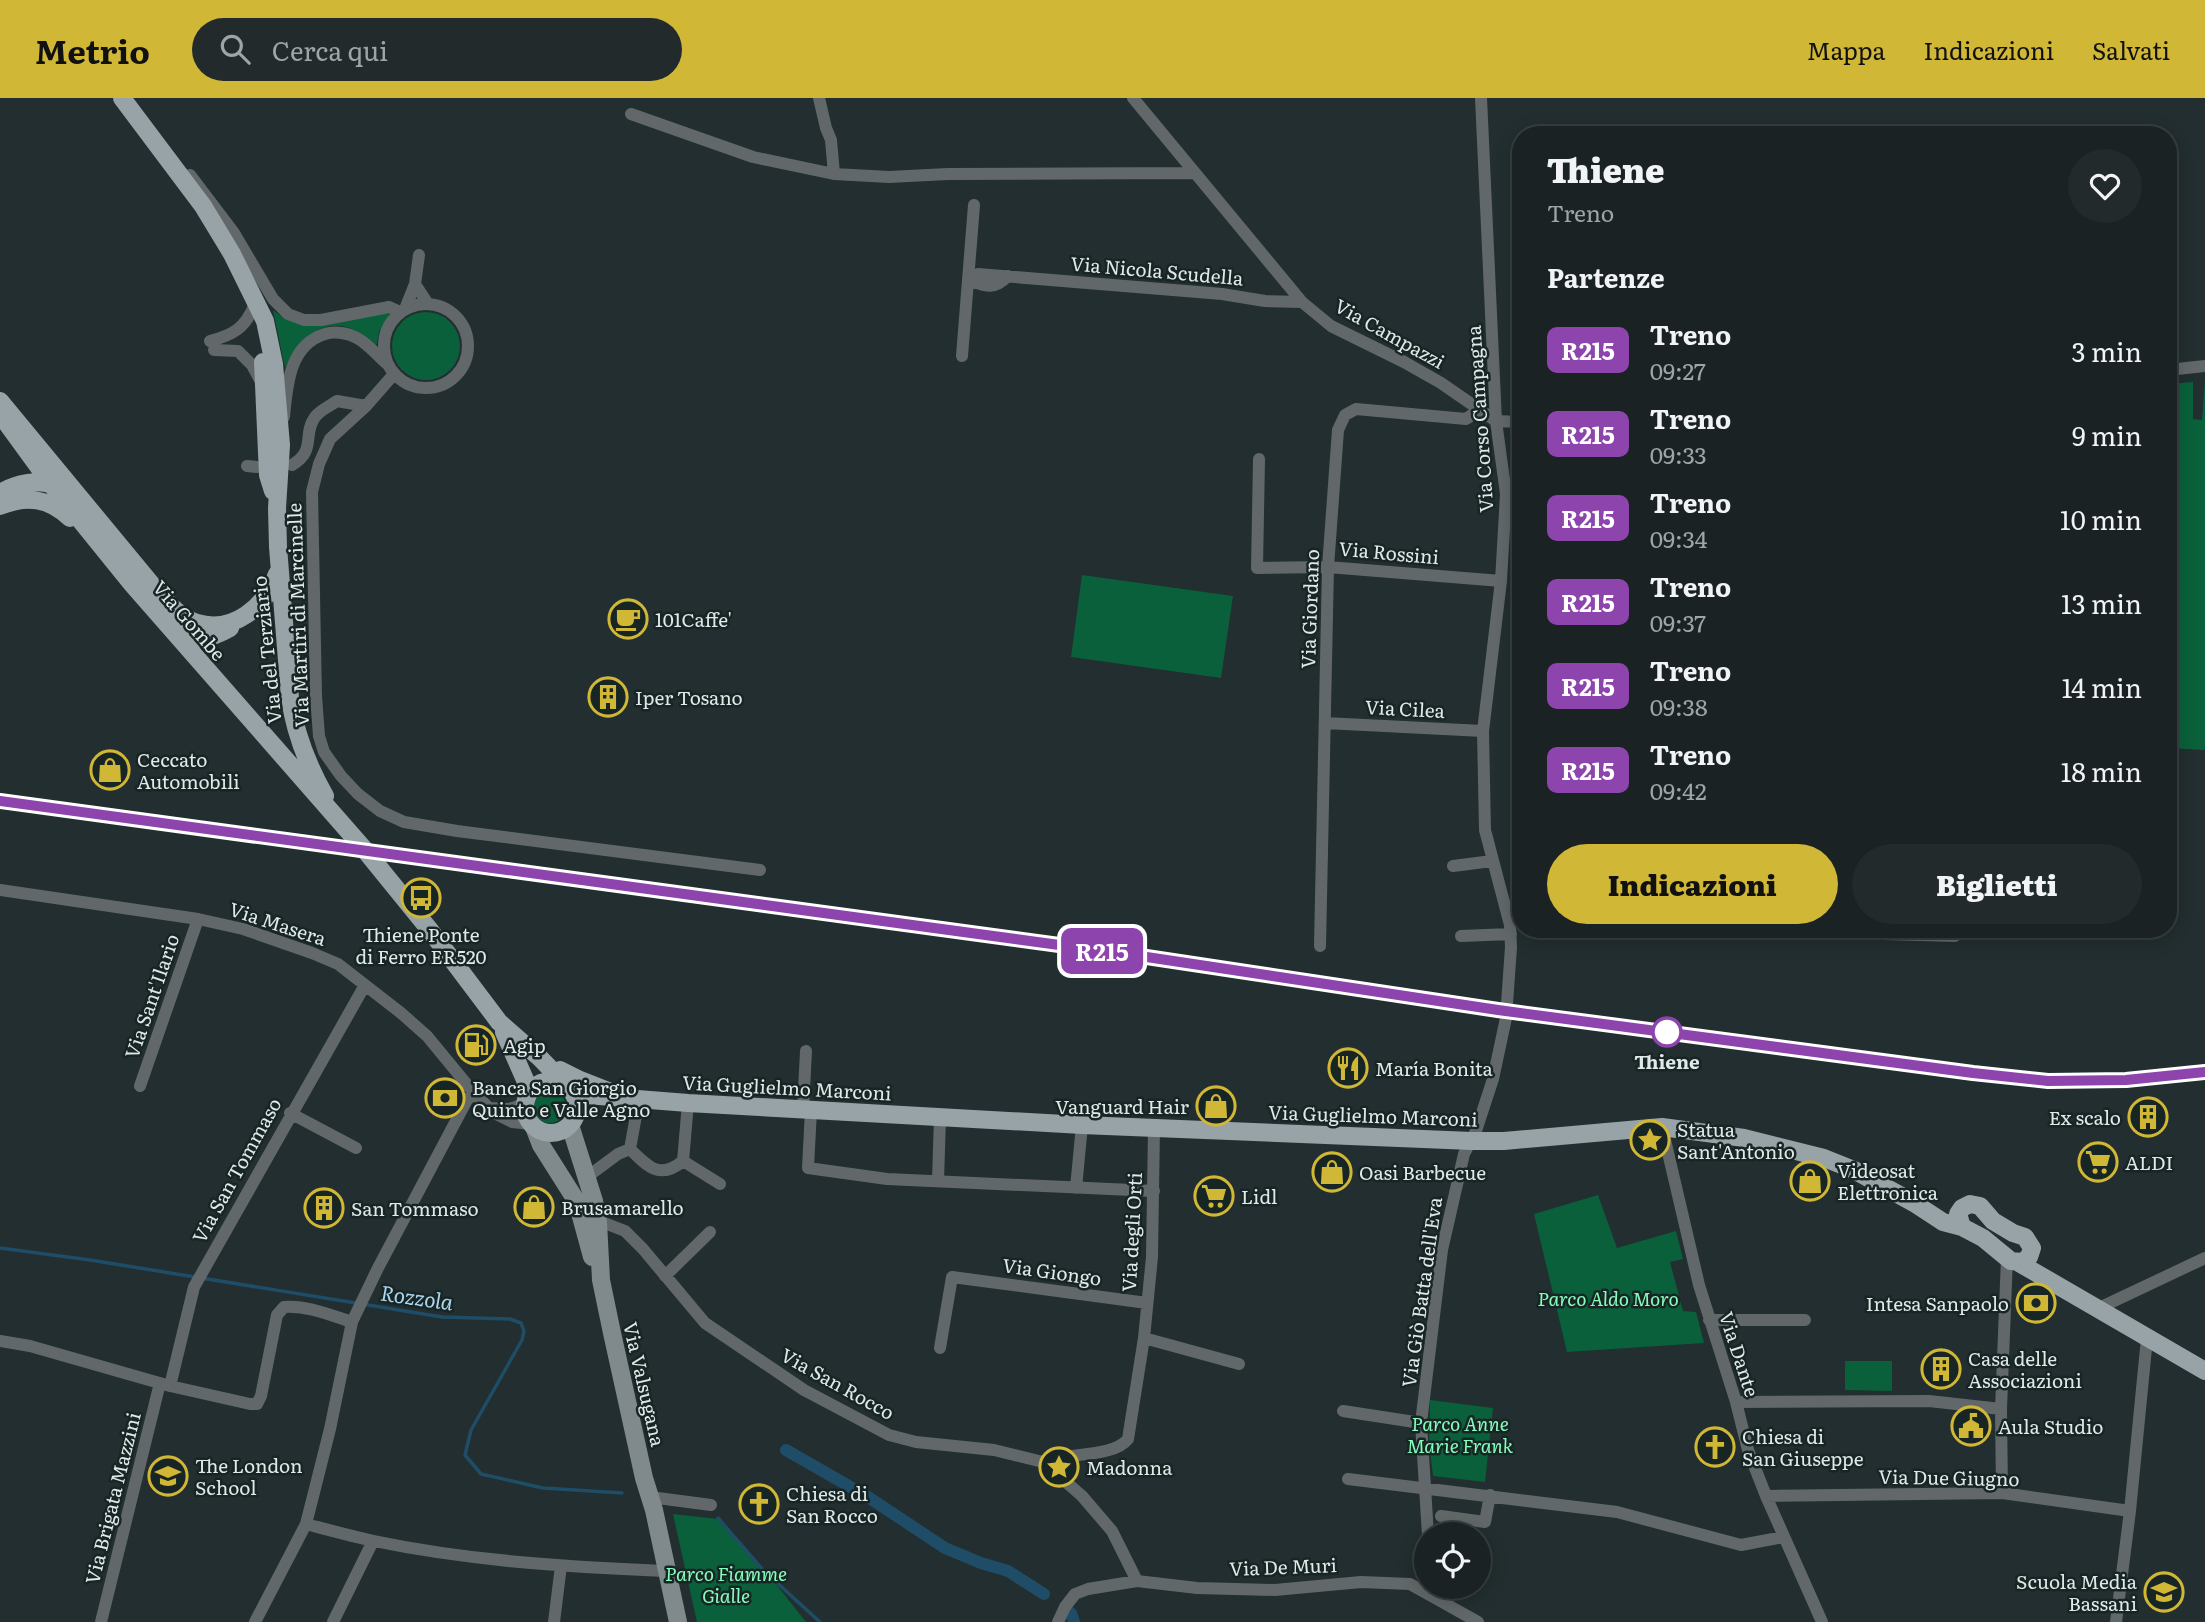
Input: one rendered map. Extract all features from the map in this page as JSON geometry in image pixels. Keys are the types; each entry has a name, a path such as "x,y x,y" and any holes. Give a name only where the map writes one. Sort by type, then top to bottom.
{"main road":[{"name":"Via del Terziario","path":"122,98 203,206 265,321 271,344 281,446 277,508 278,569 293,722 302,753 339,820"},
{"name":"Via del Terziario","path":"253,298 263,355 268,475 277,508"},
{"path":"0,401 162,597 189,619 213,625 254,611"},
{"name":"Via Gombe","path":"0,414 51,484 132,584 360,845"},
{"path":"0,493 21,484 51,484 94,515"},
{"path":"0,506 19,499 31,499 45,501 57,507 132,584"},
{"path":"171,629 186,637 207,638 240,622 254,611 272,588 278,569"},
{"name":"Via Guglielmo Marconi","path":"360,845 422,920 499,1022 516,1056 527,1098 526,1115 532,1125 552,1133 562,1131 586,1110 635,1099"},
{"name":"Via Guglielmo Marconi","path":"499,1022 570,1089"},
{"name":"Via Guglielmo Marconi","path":"540,1058 578,1080 635,1099"},
{"name":"Via Guglielmo Marconi","path":"527,1098 537,1084 556,1081 570,1089 635,1099 1082,1125 1472,1141 1504,1141 1662,1128 1744,1138 1824,1158 1854,1170 1925,1209 1943,1222 1962,1227 1983,1238 2014,1261 2205,1371"},
{"path":"570,1089 578,1108 573,1121"},
{"name":"Via Valsugana","path":"573,1121 598,1222 601,1280"},
{"name":"Via Valsugana","path":"532,1125 541,1145 575,1199 601,1280 678,1622"},
{"path":"1925,1209 1962,1208 1970,1204 1980,1206 2002,1227 2027,1238 2046,1278"},
{"path":"1962,1208 1958,1217 1962,1227"},
{"path":"2014,1261 2029,1257 2032,1248"}],"street":[{"path":"819,98 831,140 834,174"},
{"name":"Via Campazzi","path":"1133,98 1302,302 1331,326 1405,362 1496,421"},
{"name":"Via Corso Campagna","path":"1481,98 1496,421 1506,494 1501,581 1483,731 1485,830 1492,861 1512,921"},
{"path":"631,114 754,156 834,174 889,177 948,174 1193,173"},
{"name":"Via del Terziario","path":"147,128 173,153 219,211 280,309 304,320 321,320 389,307 403,311"},
{"path":"962,356 974,205"},
{"path":"403,311 428,304 444,307 460,320 468,342 466,361 452,380 430,388 419,388 405,383 391,370 384,343 386,331 403,311 415,284 419,255"},
{"name":"Via Nicola Scudella","path":"969,280 984,286 999,285 1008,276 1265,301 1302,302"},
{"path":"415,284 428,304"},
{"path":"253,298 245,324 231,336 212,346 238,351 252,365 263,389"},
{"name":"Via del Terziario","path":"281,446 290,375 298,355 313,340 330,333 347,334 365,344 391,370"},
{"path":"2177,369 2205,366"},
{"name":"Via Martiri di Marcinelle","path":"391,370 366,406 330,439 319,464 312,492 319,736 324,752 341,776 380,811 404,822 760,870"},
{"path":"292,464 306,452 313,419 321,411 337,401 366,406"},
{"name":"Via Giordano","path":"1321,946 1328,567 1338,430 1345,415 1356,409 1466,419 1479,410"},
{"path":"1496,421 1512,422"},
{"name":"Via Rossini","path":"1259,459 1257,568 1328,567 1501,581"},
{"path":"1506,494 1512,494"},
{"name":"Via Cilea","path":"1325,723 1483,731"},
{"path":"1453,866 1492,861"},
{"name":"Via Masera","path":"0,890 198,919 243,929 338,964 427,1036 488,1108 512,1122 532,1125"},
{"name":"Via Sant'Ilario","path":"140,1086 198,919"},
{"path":"1461,936 1512,927"},
{"name":"Via Corso Campagna","path":"1472,1141 1493,1079 1506,1018 1513,938"},
{"name":"Via San Tommaso","path":"165,1384 194,1287 290,1113 365,985"},
{"path":"806,1051 808,1168 887,1179 1154,1191"},
{"path":"255,1622 306,1524 330,1429 352,1322 467,1100 474,1093"},
{"path":"488,1108 509,1109 527,1098"},
{"path":"630,1149 635,1099"},
{"path":"630,1149 654,1169 664,1172 675,1168 683,1161 688,1103"},
{"path":"290,1113 356,1148"},
{"path":"938,1181 940,1117"},
{"path":"1076,1188 1082,1125"},
{"name":"Via degli Orti","path":"1043,1462 1065,1455 1107,1450 1125,1443 1128,1439 1144,1338 1152,1257 1154,1128"},
{"name":"Via Dante","path":"1662,1128 1699,1285 1736,1402 1748,1450 1783,1537 1822,1622"},
{"name":"Via Giò Batta dell'Eva","path":"1427,1522 1422,1423 1442,1250 1464,1154 1472,1141"},
{"path":"575,1199 585,1172 630,1149"},
{"path":"683,1161 720,1184"},
{"name":"Via Valsugana","path":"575,1199 598,1222"},
{"name":"Via San Rocco","path":"598,1222 625,1231 705,1323 804,1390 889,1435 916,1442 993,1450 1043,1462 1082,1496 1112,1531 1138,1581"},
{"path":"665,1276 710,1232"},
{"path":"2097,1309 2205,1258"},
{"path":"2002,1493 2001,1409 2007,1283 2014,1261"},
{"name":"Via Giongo","path":"940,1348 952,1277 1147,1303"},
{"path":"0,1341 30,1346 165,1384 257,1404 261,1396 277,1315 284,1307 294,1306 352,1322"},
{"path":"1709,1320 1805,1320"},
{"path":"1144,1338 1238,1364"},
{"path":"2116,1622 2147,1338"},
{"name":"Via Brigata Mazzini","path":"101,1622 165,1384"},
{"path":"1736,1402 1929,1401 2001,1409"},
{"path":"1343,1411 1422,1423"},
{"path":"1348,1479 1617,1511 1741,1545 1783,1537"},
{"name":"Via Due Giugno","path":"1766,1496 2002,1493 2130,1511"},
{"path":"1441,1516 1485,1522 1490,1495"},
{"path":"650,1497 710,1505"},
{"path":"306,1524 373,1541 462,1556 561,1566 665,1571"},
{"path":"338,1620 373,1541"},
{"path":"554,1622 561,1566"},
{"name":"Via De Muri","path":"1058,1622 1075,1594 1088,1589 1138,1581 1197,1588 1275,1590 1362,1581 1414,1585"},
{"name":"Via De Muri","path":"1442,1599 1478,1622"}],"green space":[{"path":"273,310 296,323 316,326 390,314 379,332 377,344 348,328 324,328 302,343 285,368"},
{"path":"433,312 454,327 460,339 458,359 450,370 433,380 419,380 402,370 394,359 392,339 402,322 413,314"},
{"path":"2205,379 2205,750 2177,748 2177,383 2193,382 2193,419 2202,420"},
{"path":"1082,575 1233,596 1221,678 1071,657"},
{"path":"550,1091 561,1096 566,1107 561,1118 550,1123 539,1118 534,1107 539,1096"},
{"name":"Parco Aldo Moro","path":"1598,1195 1617,1248 1676,1231 1683,1259 1670,1262 1683,1311 1696,1312 1704,1343 1567,1352 1534,1214"},
{"path":"1845,1361 1892,1361 1892,1391 1845,1390"},
{"name":"Parco Anne Marie Frank","path":"1430,1400 1493,1408 1485,1482 1433,1476 1429,1443"},
{"name":"Parco Fiamme Gialle","path":"673,1514 718,1519 768,1574 806,1622 697,1622"}],"waterway":[{"name":"Rozzola","path":"0,1248 442,1317 510,1319 521,1323 524,1331 522,1340 471,1430 465,1455 481,1474 543,1488 622,1493"},
{"path":"786,1450 868,1497 945,1548 1008,1571 1044,1594"},
{"name":"Rozzola","path":"718,1518 763,1570 820,1622"},
{"path":"1071,1613 1074,1622"}],"railway":[{"path":"0,801 1140,956 1498,1010 1973,1073 2048,1081 2126,1080 2205,1072"}],"train":[{"name":"R215","path":"0,801 1140,956 1498,1010 1973,1073 2048,1081 2162,1078 2205,1072"}],"place":[{"name":"101Caffe'","path":"628,619"},
{"name":"Iper Tosano","path":"608,697"},
{"name":"Ceccato Automobili","path":"110,770"},
{"name":"Thiene Ponte di Ferro ER520","path":"421,898"},
{"name":"Thiene","path":"1667,1032"},
{"name":"Agip","path":"476,1045"},
{"name":"María Bonita","path":"1348,1068"},
{"name":"Banca San Giorgio Quinto e Valle Agno","path":"445,1098"},
{"name":"Vanguard Hair","path":"1216,1106"},
{"name":"Ex scalo","path":"2148,1117"},
{"name":"Statua Sant'Antonio","path":"1650,1140"},
{"name":"ALDI","path":"2098,1162"},
{"name":"Oasi Barbecue","path":"1332,1172"},
{"name":"Videosat Elettronica","path":"1810,1181"},
{"name":"Lidl","path":"1214,1196"},
{"name":"Brusamarello","path":"534,1207"},
{"name":"San Tommaso","path":"324,1208"},
{"name":"Intesa Sanpaolo","path":"2036,1303"},
{"name":"Casa delle Associazioni","path":"1941,1369"},
{"name":"Aula Studio","path":"1971,1426"},
{"name":"Chiesa di San Giuseppe","path":"1715,1447"},
{"name":"Madonna","path":"1059,1467"},
{"name":"The London School","path":"168,1476"},
{"name":"Chiesa di San Rocco","path":"759,1504"},
{"name":"Scuola Media Bassani","path":"2164,1592"}]}
